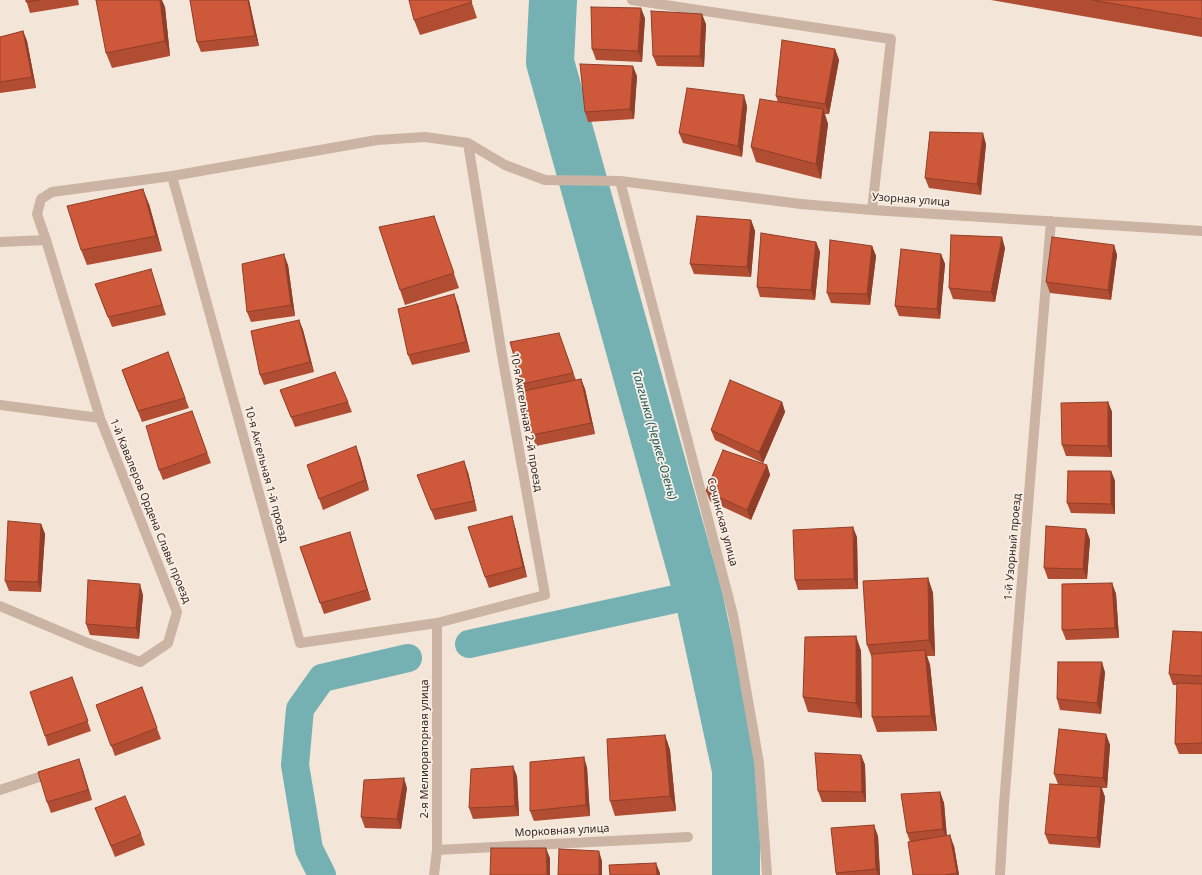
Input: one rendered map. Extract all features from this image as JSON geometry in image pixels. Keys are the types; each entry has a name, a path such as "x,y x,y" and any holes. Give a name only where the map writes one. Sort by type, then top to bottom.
{"street":[{"path":"632,0 892,39 872,210"},
{"path":"0,405 100,418 37,214 41,199 52,192 172,176 377,140 424,137 468,143"},
{"name":"Узорная улица","path":"468,143 505,164 545,180 620,181 801,204 872,210 1202,231"},
{"name":"10-я Акгельная 2-й проезд","path":"437,623 545,595 502,355 468,143"},
{"name":"10-я Акгельная 1-й проезд","path":"172,176 300,643 437,623"},
{"name":"Сочинская улица","path":"620,181 734,615 759,763 767,875"},
{"name":"1-й Узорный проезд","path":"1000,875 1004,804 1051,221"},
{"path":"0,242 46,240"},
{"name":"1-й Кавалеров Ордена Славы проезд","path":"0,606 88,643 140,662 168,643 177,612 100,418"},
{"name":"2-я Мелиораторная улица","path":"434,875 437,850 437,623"},
{"path":"0,790 59,770"},
{"name":"Морковная улица","path":"437,850 688,837"}],"building":[{"path":"26,0 40,0 26,2"},
{"path":"96,0 160,0 165,41 106,53"},
{"path":"190,0 248,0 255,36 197,42"},
{"path":"409,0 471,0 472,2 414,20"},
{"path":"1092,0 1202,0 1202,19"},
{"path":"591,7 641,8 638,51 592,49"},
{"path":"651,11 702,14 700,56 653,56"},
{"path":"23,31 32,77 0,82 0,37"},
{"path":"782,40 835,49 825,104 776,96"},
{"path":"580,64 633,66 630,109 585,112"},
{"path":"687,88 744,95 738,146 679,133"},
{"path":"760,99 823,109 816,164 751,147"},
{"path":"930,132 983,133 977,184 925,178"},
{"path":"143,189 156,236 81,250 67,206"},
{"path":"434,216 454,273 400,290 379,227"},
{"path":"697,216 751,220 747,267 690,264"},
{"path":"761,233 816,242 811,290 757,287"},
{"path":"951,235 1002,237 991,292 949,288"},
{"path":"1052,237 1114,245 1108,290 1046,282"},
{"path":"830,240 872,246 867,294 827,293"},
{"path":"901,249 941,254 937,309 895,306"},
{"path":"284,254 291,305 247,312 242,264"},
{"path":"151,269 162,305 108,317 95,284"},
{"path":"454,294 466,342 408,355 398,309"},
{"path":"299,320 310,362 260,375 251,331"},
{"path":"559,333 573,373 522,384 510,342"},
{"path":"168,352 185,398 138,411 122,370"},
{"path":"335,372 348,402 291,417 280,390"},
{"path":"581,379 591,423 532,435 519,392"},
{"path":"730,380 782,402 759,452 711,430"},
{"path":"1108,402 1108,446 1062,445 1061,403"},
{"path":"192,411 207,453 159,470 146,426"},
{"path":"356,446 365,480 319,499 307,465"},
{"path":"723,450 767,465 747,510 706,491"},
{"path":"464,461 474,501 431,510 417,475"},
{"path":"1068,471 1111,471 1111,504 1067,503"},
{"path":"512,516 523,567 485,577 468,527"},
{"path":"8,521 41,524 38,582 5,581"},
{"path":"1046,526 1086,529 1083,569 1044,568"},
{"path":"853,527 854,579 795,580 793,530"},
{"path":"350,532 367,590 320,603 300,547"},
{"path":"928,578 929,640 867,645 863,581"},
{"path":"88,580 140,584 136,628 86,624"},
{"path":"1112,583 1115,628 1062,630 1062,584"},
{"path":"1173,631 1202,632 1202,676 1169,674"},
{"path":"856,636 856,703 803,697 805,637"},
{"path":"925,650 931,716 872,717 872,654"},
{"path":"1058,662 1102,662 1097,703 1057,699"},
{"path":"72,677 88,721 45,736 30,692"},
{"path":"1177,683 1202,684 1202,743 1175,744"},
{"path":"142,687 157,728 111,746 96,705"},
{"path":"1059,729 1106,734 1103,778 1054,774"},
{"path":"665,735 670,796 610,801 607,739"},
{"path":"815,753 861,755 862,792 818,791"},
{"path":"584,757 586,805 530,811 530,762"},
{"path":"79,759 88,790 47,802 38,772"},
{"path":"513,766 515,806 469,808 471,769"},
{"path":"404,778 397,819 361,817 364,780"},
{"path":"1050,784 1101,787 1097,838 1045,834"},
{"path":"940,792 943,829 907,833 901,794"},
{"path":"125,796 141,834 111,846 95,808"},
{"path":"874,825 876,869 836,873 831,828"},
{"path":"950,835 957,873 945,875 913,875 908,842"},
{"path":"491,848 546,848 547,875 490,875"},
{"path":"559,849 599,851 599,875 558,875"},
{"path":"656,863 657,875 610,875 609,865"}],"waterway":[{"name":"Талгинка (Черкес-Озень)","path":"553,0 550,62 698,594 736,770 736,875"},
{"path":"469,644 698,594"},
{"path":"322,875 309,849 295,765 300,709 322,678 408,658"}]}
